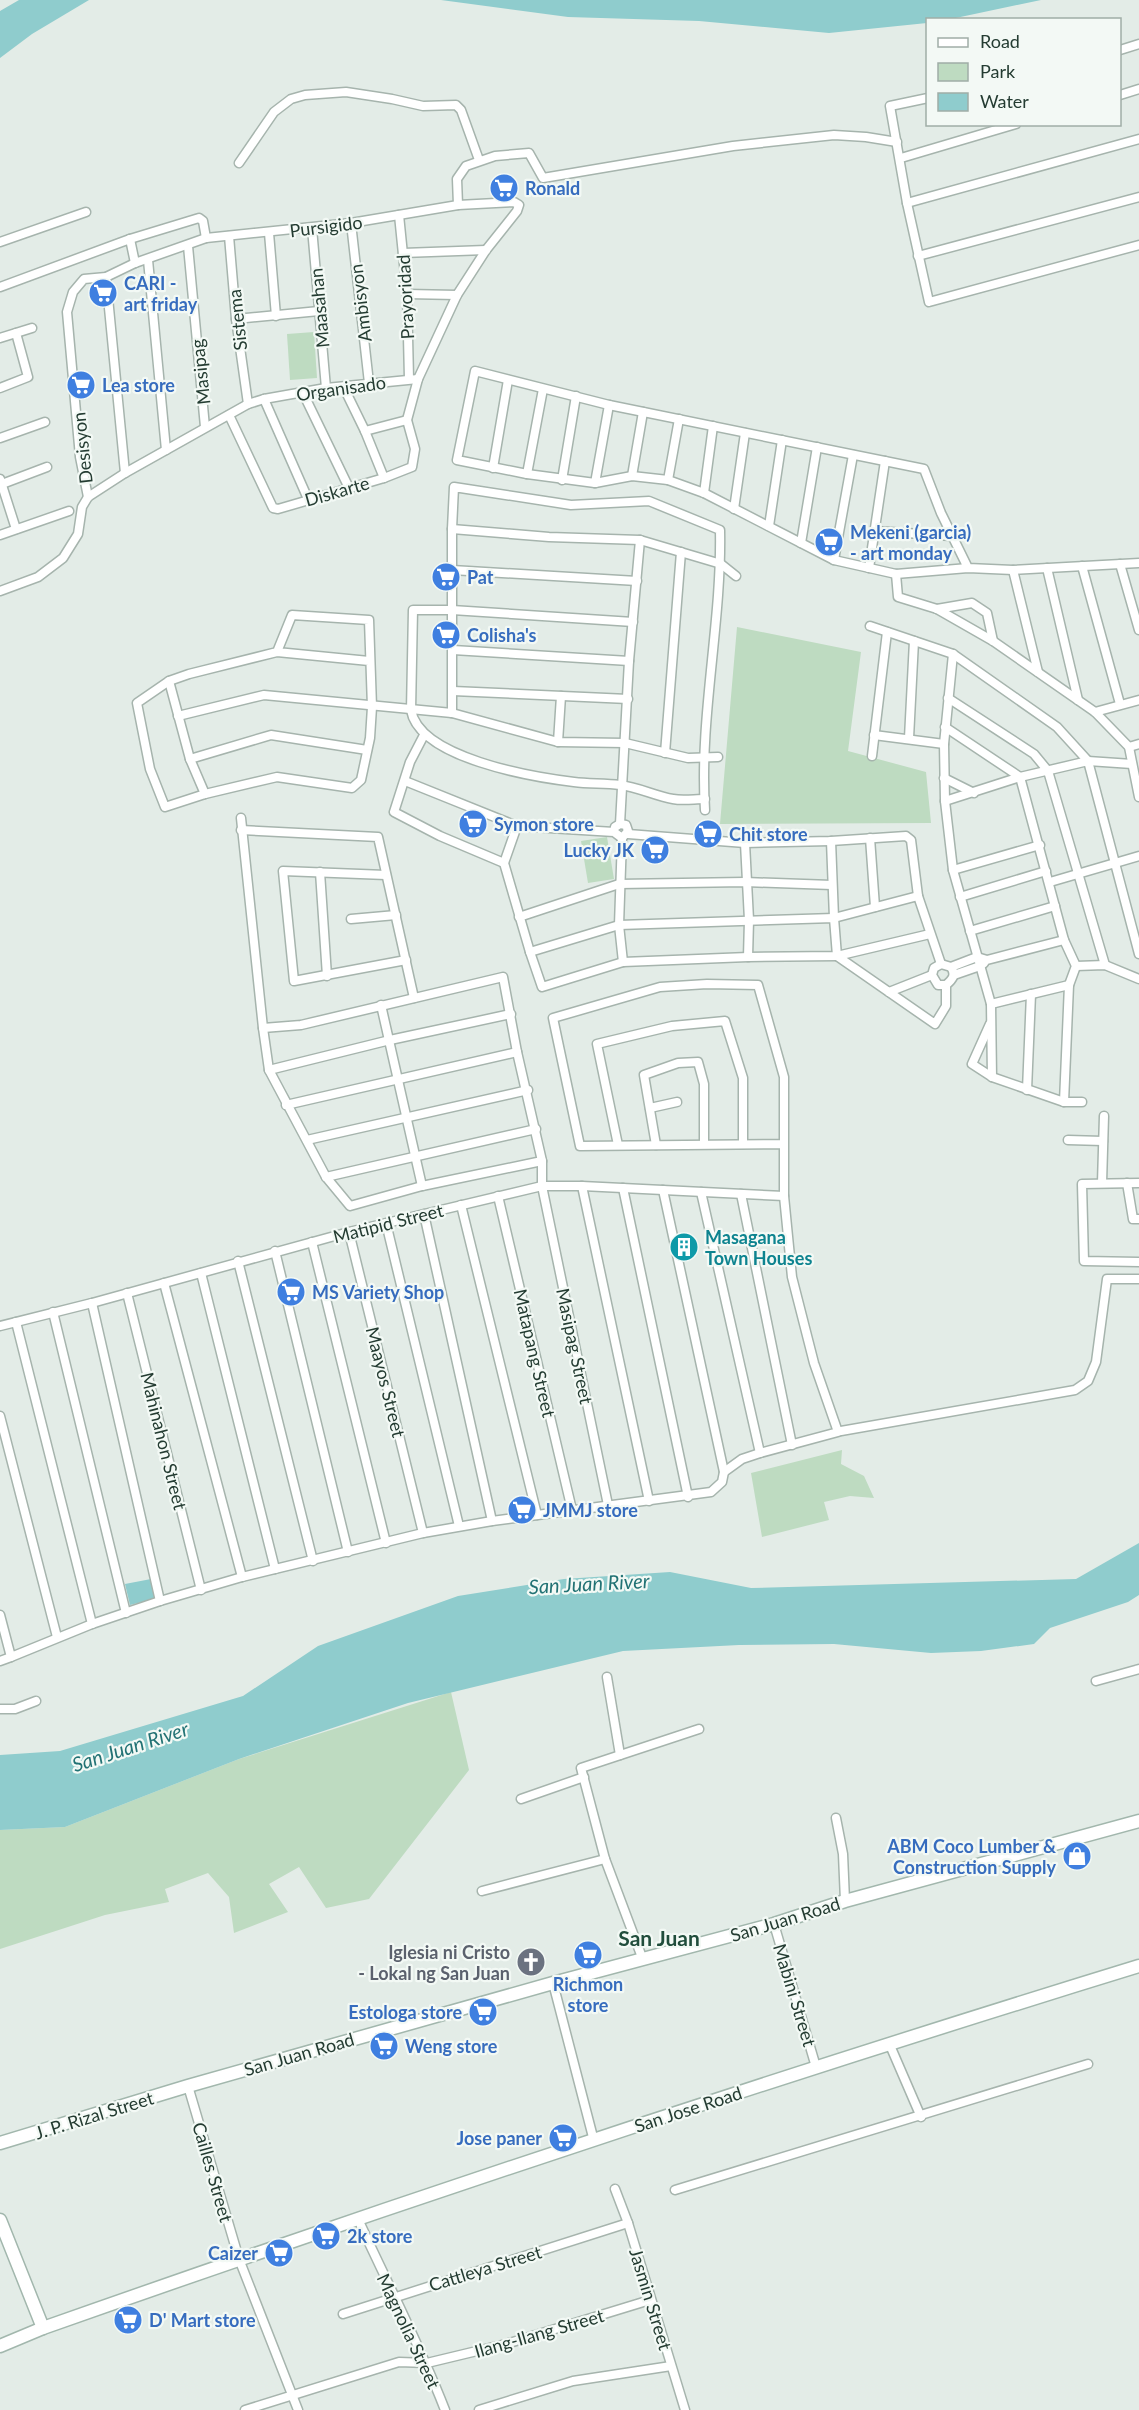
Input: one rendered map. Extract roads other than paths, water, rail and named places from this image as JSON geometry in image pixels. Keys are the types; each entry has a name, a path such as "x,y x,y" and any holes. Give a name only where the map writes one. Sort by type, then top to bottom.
{"street":[{"path":"1121,49 1139,44"},
{"path":"1121,94 1139,89"},
{"path":"239,163 265,123 283,103 304,95 333,92 361,93 423,106 456,105 461,110 479,160"},
{"path":"926,98 890,106 918,256 929,302 1139,245"},
{"path":"901,158 1009,126"},
{"path":"458,205 458,179 466,166 495,156 529,153 543,178 733,146 834,135 897,142"},
{"path":"908,203 1139,140"},
{"path":"918,256 1139,197"},
{"name":"Pursigido","path":"135,263 206,238 351,223 458,205 514,202 519,205 517,211 486,250"},
{"path":"0,242 86,212"},
{"name":"Prayoridad","path":"399,215 413,379"},
{"path":"0,287 130,239 199,218 203,221 206,238"},
{"name":"Ambisyon","path":"351,223 369,383"},
{"name":"Maasahan","path":"312,228 326,388"},
{"path":"269,233 276,316"},
{"name":"Sistema","path":"229,236 236,319 248,404"},
{"path":"130,239 135,263"},
{"name":"Masipag","path":"188,246 205,427"},
{"path":"403,253 486,250"},
{"path":"413,379 457,295 486,250"},
{"path":"148,260 166,450"},
{"name":"Desisyon","path":"88,497 81,457 67,312 73,292 84,279 106,277 135,263"},
{"path":"106,277 125,472"},
{"path":"407,294 457,295"},
{"path":"236,319 319,311"},
{"path":"0,338 32,328"},
{"path":"0,388 28,377 16,333"},
{"path":"968,568 941,513 924,469 609,405 475,371 457,460 562,480 595,483 632,476 668,480 704,493 834,560 897,574 968,568 1013,570 1139,563"},
{"name":"Organisado","path":"88,497 125,472 248,404 326,388 344,388 413,379"},
{"name":"Diskarte","path":"229,416 270,505 278,509 384,478 412,467 415,448 407,420 413,379"},
{"path":"493,468 508,380"},
{"path":"344,388 384,478"},
{"path":"527,474 543,389"},
{"path":"303,393 349,488"},
{"path":"562,480 576,396"},
{"path":"264,399 308,500"},
{"path":"595,483 609,405"},
{"path":"632,476 644,412"},
{"path":"668,480 679,419"},
{"path":"365,431 407,420"},
{"path":"0,438 45,422"},
{"path":"704,493 713,426"},
{"path":"734,509 746,433"},
{"path":"769,526 782,440"},
{"path":"801,543 817,447"},
{"path":"834,560 853,455"},
{"path":"869,568 885,461"},
{"path":"16,529 1,482 47,467"},
{"path":"452,713 454,487 571,505 649,501 720,530 721,564 705,757 705,810"},
{"path":"0,591 38,577 63,558 78,534 82,507 88,497"},
{"path":"0,535 69,511"},
{"path":"452,529 549,537 640,540 721,564 736,576"},
{"path":"875,531 952,536"},
{"path":"623,963 619,925 621,834 615,827 620,824 629,661 640,540"},
{"path":"665,753 681,552"},
{"path":"1120,564 1139,630"},
{"path":"1082,566 1120,704"},
{"path":"1047,568 1078,700"},
{"path":"452,570 637,581"},
{"path":"1013,570 1038,672"},
{"path":"897,574 898,597 937,609 993,641 1095,712 1129,747 1139,796"},
{"path":"937,609 972,603 987,613 993,641"},
{"path":"633,622 452,610 413,610 411,710 413,721 424,735 466,758 517,772 575,782 622,785 674,799 705,799"},
{"path":"277,652 292,615 369,620 372,707 370,738 361,780 352,788 277,777 205,794 165,807 150,769 137,703 169,681 277,652 369,661"},
{"path":"870,626 953,654 1057,727 1088,761 1139,954"},
{"path":"872,756 887,632"},
{"path":"909,738 914,641"},
{"path":"453,650 629,661"},
{"path":"953,654 944,744 945,801 953,870 977,957 983,963 991,1004 992,1077"},
{"path":"169,681 190,759 205,794"},
{"path":"453,691 628,699"},
{"path":"178,716 264,695 452,713 558,742 625,743 688,758 718,757"},
{"path":"558,742 561,696"},
{"path":"948,698 1034,754 1048,771 1105,965"},
{"path":"1095,712 1139,700"},
{"path":"945,727 1020,777 1064,940 1076,966 1069,985 1064,1102"},
{"path":"190,759 271,735 367,750"},
{"path":"424,735 410,762 394,812 440,836 504,863"},
{"path":"874,735 944,744"},
{"path":"1129,747 1139,744"},
{"path":"945,801 1020,777 1088,761 1132,764"},
{"path":"944,778 974,793"},
{"path":"405,781 517,826 745,843 909,837 918,896 941,964 952,971 1064,940"},
{"path":"241,818 263,1028 270,1070 286,1105 326,1177 350,1206 422,1186 542,1161"},
{"path":"517,826 504,863 542,987 623,963 748,957 837,956 930,934"},
{"path":"241,830 378,837 414,998 301,1025 263,1028"},
{"path":"870,838 875,907"},
{"path":"831,841 837,956"},
{"path":"745,843 745,882 749,920 748,957"},
{"path":"953,870 1040,845"},
{"path":"1050,882 1139,856"},
{"path":"387,875 283,871 294,981 406,960"},
{"path":"960,897 1046,871"},
{"path":"320,872 327,976"},
{"path":"519,917 619,884 745,882 832,885"},
{"path":"530,952 619,925 834,918 918,896"},
{"path":"970,931 1055,906"},
{"path":"351,919 396,915"},
{"path":"837,956 935,1024 946,1006 946,986"},
{"path":"952,971 977,957"},
{"path":"941,964 934,968 932,975 938,985 946,986 953,980 952,971"},
{"path":"1076,966 1105,965 1139,979"},
{"path":"889,992 932,975"},
{"name":"Masipag Street","path":"414,998 503,977 517,1052 536,1129 542,1161 542,1186 608,1505"},
{"path":"724,1472 742,1459 838,1432 814,1364 792,1277 784,1196 784,1144 784,1077 758,985 707,984 660,987 553,1018 580,1146 784,1144"},
{"path":"991,1004 1069,985"},
{"path":"1027,1090 1031,994"},
{"path":"381,1005 422,1186"},
{"path":"270,1070 390,1040 511,1014"},
{"path":"618,1145 597,1044 672,1026 724,1021 743,1078 743,1144"},
{"path":"991,1021 972,1064 992,1077 1027,1090 1064,1102 1082,1102"},
{"path":"286,1105 517,1052"},
{"path":"656,1145 644,1075 678,1063 698,1062 704,1084 704,1144"},
{"path":"307,1140 528,1090"},
{"path":"650,1108 677,1102"},
{"path":"1102,1183 1104,1116"},
{"path":"326,1177 536,1129"},
{"path":"1068,1140 1103,1141"},
{"path":"1127,1183 1133,1219 1139,1219"},
{"path":"1139,1183 1082,1184 1084,1261 1139,1262"},
{"name":"Matipid Street","path":"0,1326 92,1304 275,1251 542,1186 784,1196"},
{"path":"582,1186 649,1501"},
{"path":"622,1188 688,1497"},
{"path":"0,1661 57,1637 160,1601 242,1577 423,1533 492,1521 688,1497 711,1492 722,1482 724,1472 663,1190"},
{"path":"701,1192 760,1453"},
{"path":"741,1194 792,1445"},
{"name":"Matapang Street","path":"498,1196 572,1510"},
{"path":"461,1205 537,1515"},
{"path":"424,1214 492,1521"},
{"path":"387,1223 459,1526"},
{"name":"Maayos Street","path":"349,1232 423,1533"},
{"path":"312,1242 386,1543"},
{"path":"275,1251 348,1552"},
{"path":"238,1261 313,1561"},
{"path":"201,1273 275,1569"},
{"path":"841,1431 1075,1390 1088,1381 1096,1362 1107,1279 1139,1279"},
{"path":"164,1283 242,1577"},
{"name":"Mahinahon Street","path":"127,1293 201,1590"},
{"path":"92,1304 160,1601"},
{"path":"53,1312 126,1613"},
{"path":"16,1322 92,1624"},
{"path":"0,1416 57,1637"},
{"path":"0,1617 11,1657"},
{"path":"1096,1681 1139,1669"},
{"path":"606,1677 620,1755"},
{"path":"0,1709 15,1709 36,1701"},
{"path":"643,1960 605,1859 581,1768 699,1729"},
{"path":"521,1799 584,1777"},
{"path":"836,1818 843,1854 845,1901"},
{"name":"San Juan Road","path":"188,2086 553,1983 774,1924 845,1901 1139,1821"},
{"path":"482,1891 605,1859"},
{"name":"Mabini Street","path":"774,1924 816,2067"},
{"name":"San Jose Road","path":"0,2346 43,2328 358,2219 889,2043 1139,1966"},
{"path":"553,1983 594,2141"},
{"path":"889,2043 921,2117"},
{"path":"675,2190 921,2117 1088,2064"},
{"name":"J. P. Rizal Street","path":"0,2143 188,2086"},
{"name":"Cailles Street","path":"188,2086 239,2259 298,2410"},
{"name":"Jasmin Street","path":"615,2189 628,2223 685,2410"},
{"name":"Magnolia Street","path":"358,2219 393,2297 427,2363 446,2410"},
{"path":"0,2220 43,2328"},
{"name":"Cattleya Street","path":"343,2314 628,2223"},
{"name":"Ilang-Ilang Street","path":"245,2410 262,2408 291,2395 399,2362 427,2363 506,2344 650,2300"},
{"path":"479,2410 573,2380 671,2366"}],"water":[{"path":"19,0 89,0 32,34 0,58 0,11"},
{"path":"441,0 1041,0 956,18 926,18 926,23 829,33 699,21 568,17"},
{"name":"San Juan River","path":"1139,1543 1139,1595 1128,1602 1050,1628 1034,1644 981,1651 931,1653 834,1644 739,1645 623,1651 408,1703 239,1759 65,1827 0,1830 0,1755 60,1751 243,1696 318,1646 458,1596 564,1579 670,1572 751,1588 1076,1579"},
{"path":"151,1579 158,1598 130,1605 125,1584"}],"place":[{"name":"Ronald","path":"504,188"},
{"name":"CARI - art friday","path":"103,293"},
{"name":"Lea store","path":"81,385"},
{"name":"Mekeni (garcia) - art monday","path":"829,542"},
{"name":"Pat","path":"446,577"},
{"name":"Colisha's","path":"446,635"},
{"name":"Symon store","path":"473,824"},
{"name":"Chit store","path":"708,834"},
{"name":"Lucky JK","path":"655,850"},
{"name":"Masagana Town Houses","path":"684,1247"},
{"name":"MS Variety Shop","path":"291,1292"},
{"name":"JMMJ store","path":"522,1510"},
{"name":"ABM Coco Lumber & Construction Supply","path":"1077,1856"},
{"name":"Richmon store","path":"588,1955"},
{"name":"Iglesia ni Cristo - Lokal ng San Juan","path":"531,1962"},
{"name":"Estologa store","path":"483,2012"},
{"name":"Weng store","path":"384,2046"},
{"name":"Jose paner","path":"563,2138"},
{"name":"2k store","path":"326,2236"},
{"name":"Caizer","path":"279,2253"},
{"name":"D' Mart store","path":"128,2320"}],"district":[{"name":"San Juan","path":"659,1937"}]}
